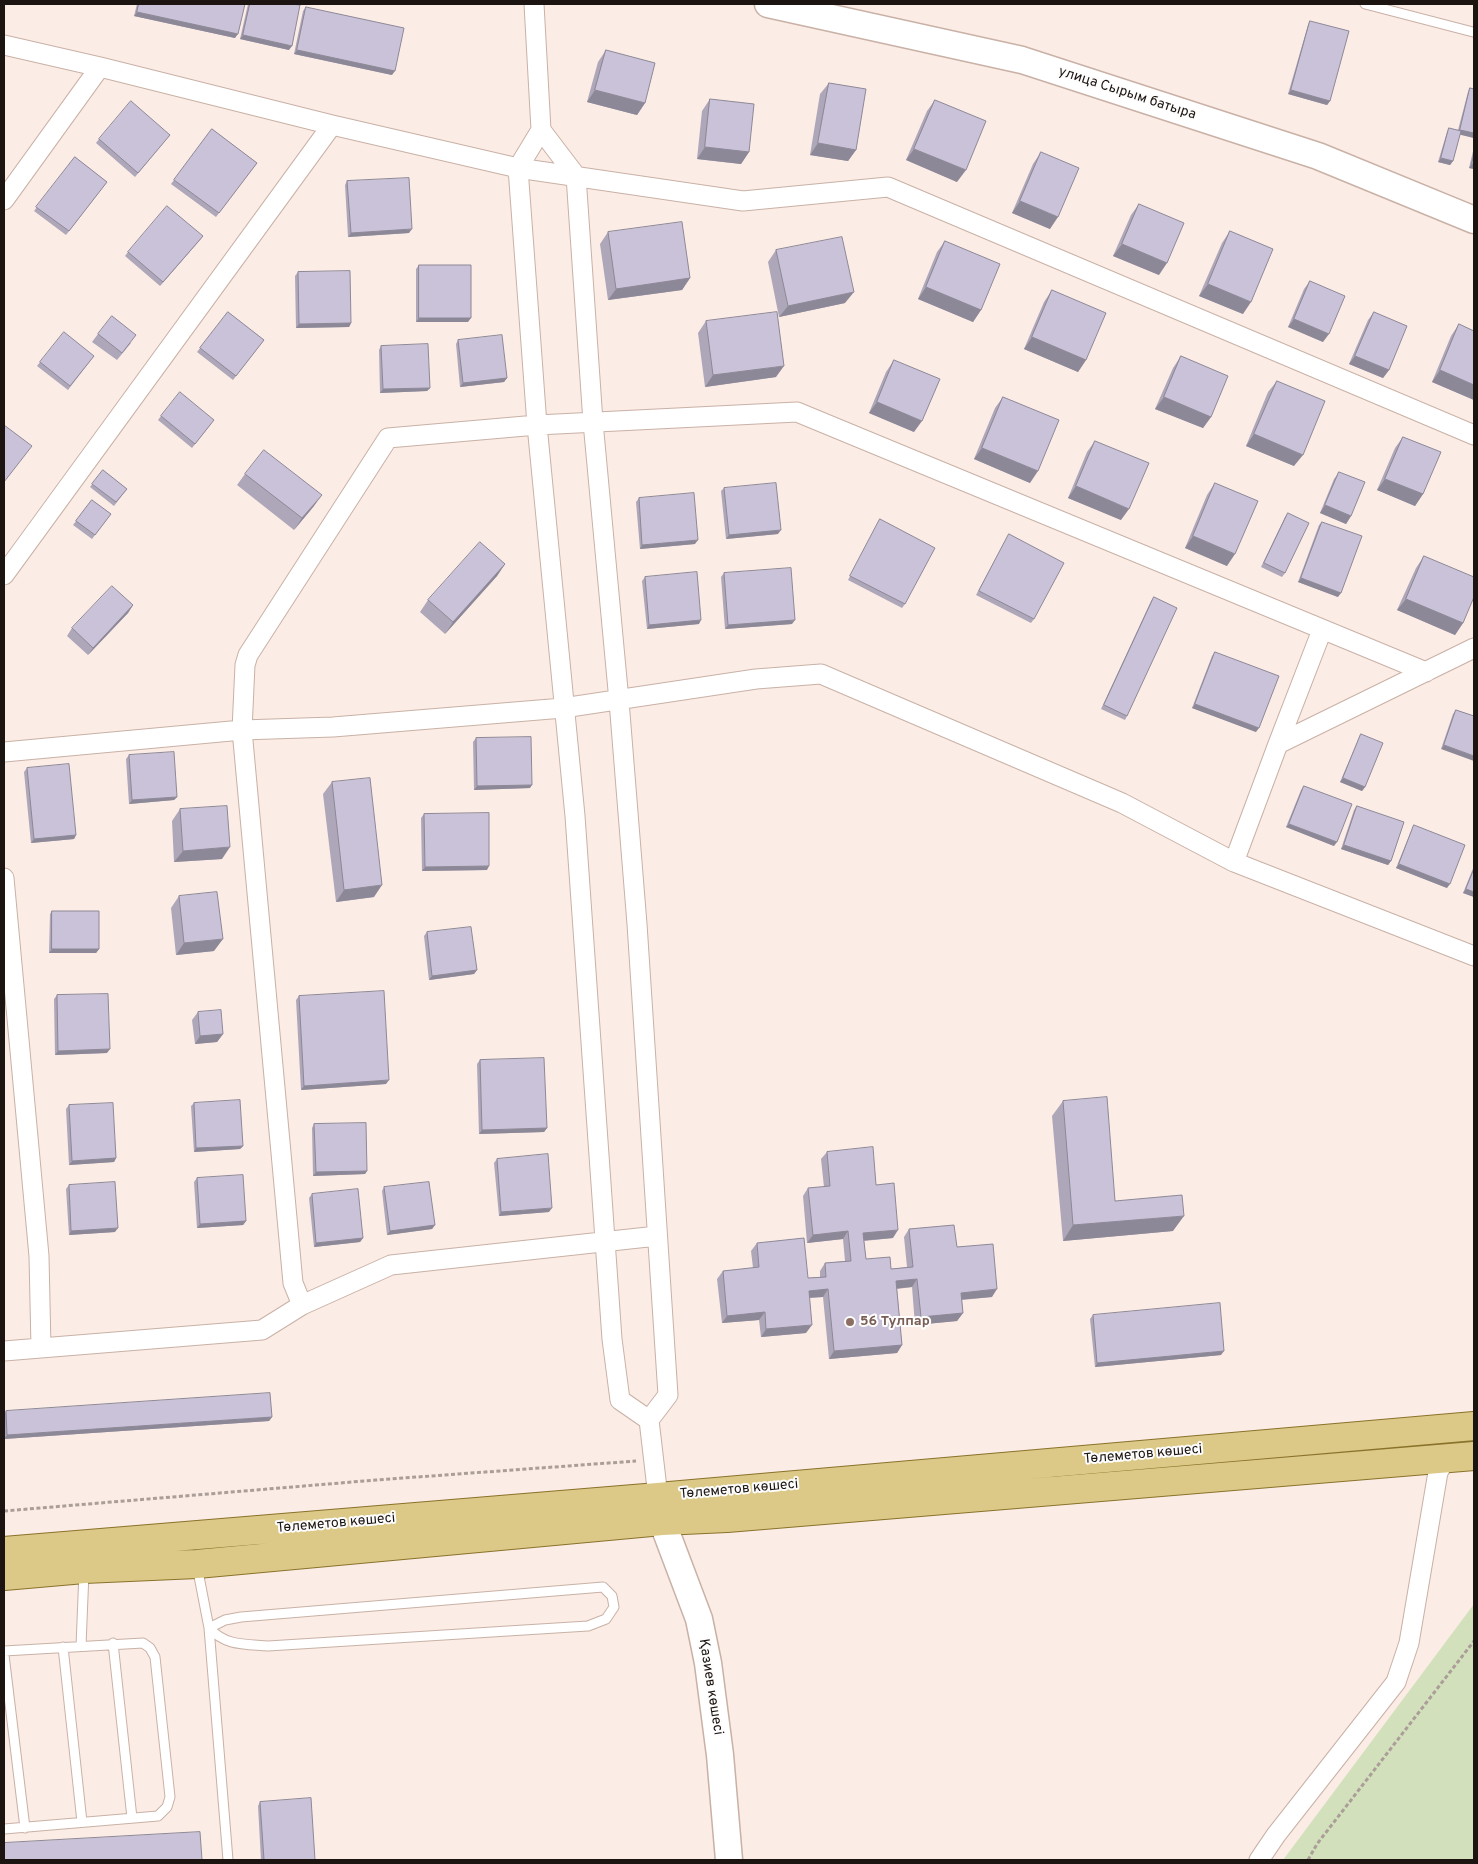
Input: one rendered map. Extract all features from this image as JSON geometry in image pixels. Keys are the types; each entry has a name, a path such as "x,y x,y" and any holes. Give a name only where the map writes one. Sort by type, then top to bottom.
{"main road":[{"name":"Төлеметов көшесі","path":"4,1576 84,1569 197,1564 1056,1463 1474,1426"},
{"name":"Төлеметов көшесі","path":"4,1551 660,1509 727,1518 1474,1456"},
{"path":"1056,1463 1064,1491"}],"street":[{"path":"534,4 541,130 576,176 593,422 619,701 637,924 658,1236 668,1395 649,1420 660,1509"},
{"name":"улица Сырым батыра","path":"768,4 798,7 1022,60 1318,156 1474,220"},
{"path":"4,44 332,125 518,168 743,201 888,187 1474,435"},
{"path":"4,200 100,67"},
{"path":"4,575 332,125"},
{"path":"541,130 518,168 536,424 575,816 612,1339 620,1400 649,1420"},
{"path":"302,1305 293,1283 242,730 245,665 248,655 388,438 536,424 797,412 1426,672"},
{"path":"1234,862 1322,630"},
{"path":"1278,744 1474,648"},
{"path":"4,752 242,730 333,727 563,708 756,679 821,674 1122,803 1234,862 1474,956"},
{"path":"4,878 38,1256 41,1348"},
{"path":"4,1351 262,1330 302,1305 391,1265 605,1240 658,1236"},
{"path":"1259,1860 1276,1835 1396,1682 1409,1643 1438,1472 1446,1459"},
{"name":"Қазиев көшесі","path":"660,1509 699,1619 708,1663 720,1755 729,1860"}],"lane":[{"path":"1365,4 1472,32"},
{"path":"197,1564 209,1628 228,1860"},
{"path":"81,1646 84,1569"},
{"path":"603,1587 612,1596 614,1607 606,1619 588,1626 268,1646 239,1644 223,1640 209,1628 224,1620 241,1617 603,1587"},
{"path":"4,1651 143,1642 150,1648 155,1657 170,1797 167,1807 158,1816 4,1829"},
{"path":"113,1643 132,1818"},
{"path":"62,1647 82,1822"},
{"path":"4,1656 25,1828"}],"path":[{"path":"4,1511 654,1459"},
{"path":"1308,1860 1317,1844 1474,1642"}],"green space":[{"path":"1474,1604 1474,1860 1283,1860"}],"building":[{"path":"139,4 245,4 238,34 137,12"},
{"path":"250,4 300,5 292,46 243,35"},
{"path":"306,7 404,28 395,71 297,50"},
{"path":"1310,21 1349,31 1330,101 1291,90"},
{"path":"606,50 655,63 645,103 595,90"},
{"path":"829,83 866,89 856,150 818,143"},
{"path":"1470,88 1474,89 1474,133 1460,130"},
{"path":"710,99 754,104 749,152 705,147"},
{"path":"935,100 986,121 966,170 914,149"},
{"path":"131,101 170,135 138,173 99,139"},
{"path":"1449,128 1461,131 1453,161 1441,158"},
{"path":"212,129 257,163 219,213 174,180"},
{"path":"1041,152 1079,168 1058,217 1020,201"},
{"path":"75,157 107,182 69,231 36,207"},
{"path":"409,178 412,229 351,233 347,181"},
{"path":"1139,204 1184,223 1167,263 1122,244"},
{"path":"167,206 203,236 163,282 128,252"},
{"path":"682,222 690,278 616,289 608,232"},
{"path":"1230,231 1273,249 1251,302 1208,284"},
{"path":"842,237 854,292 788,306 776,250"},
{"path":"945,241 1000,264 981,310 926,287"},
{"path":"419,265 471,265 471,318 419,318"},
{"path":"350,271 351,323 299,324 298,272"},
{"path":"1310,281 1345,296 1329,334 1294,319"},
{"path":"1052,290 1106,313 1086,360 1032,337"},
{"path":"228,312 264,340 236,376 200,348"},
{"path":"777,312 784,366 713,375 706,321"},
{"path":"1374,312 1407,326 1389,370 1355,356"},
{"path":"112,316 136,335 122,353 98,334"},
{"path":"1459,324 1474,331 1474,385 1440,370"},
{"path":"64,332 94,356 70,386 40,362"},
{"path":"502,335 507,378 463,383 458,340"},
{"path":"428,344 430,388 383,389 381,346"},
{"path":"1181,356 1228,376 1211,417 1164,397"},
{"path":"894,360 940,379 922,421 877,402"},
{"path":"1277,381 1325,401 1303,455 1254,434"},
{"path":"180,392 214,420 195,444 161,416"},
{"path":"1003,397 1059,420 1038,471 982,448"},
{"path":"4,425 32,446 4,482"},
{"path":"1403,437 1441,452 1423,494 1385,479"},
{"path":"1095,441 1149,463 1129,509 1076,486"},
{"path":"264,450 322,495 302,518 245,474"},
{"path":"103,470 127,489 116,502 92,484"},
{"path":"1339,472 1365,482 1351,516 1325,505"},
{"path":"776,483 781,530 729,535 724,488"},
{"path":"1215,483 1258,501 1235,554 1193,536"},
{"path":"694,493 698,540 642,545 639,498"},
{"path":"92,500 111,514 95,535 76,521"},
{"path":"1288,513 1309,523 1285,573 1264,563"},
{"path":"880,519 935,548 905,604 850,576"},
{"path":"1322,522 1362,536 1341,593 1301,578"},
{"path":"1009,534 1064,563 1034,619 979,591"},
{"path":"480,542 505,564 453,622 428,600"},
{"path":"1424,556 1474,577 1474,597 1463,623 1406,599"},
{"path":"791,568 795,620 728,625 724,573"},
{"path":"697,572 701,620 649,625 645,577"},
{"path":"112,586 133,605 93,648 72,628"},
{"path":"1154,597 1177,608 1127,716 1104,705"},
{"path":"1215,652 1279,676 1259,728 1195,704"},
{"path":"1456,710 1474,716 1474,756 1444,745"},
{"path":"1361,734 1383,743 1365,787 1343,778"},
{"path":"531,737 532,785 477,786 476,738"},
{"path":"174,752 177,797 132,800 129,755"},
{"path":"69,764 76,835 34,839 27,768"},
{"path":"370,778 382,885 344,890 332,782"},
{"path":"1304,786 1352,804 1337,842 1289,824"},
{"path":"227,806 230,847 183,851 180,809"},
{"path":"1357,806 1404,822 1391,861 1344,845"},
{"path":"489,813 489,866 425,867 424,814"},
{"path":"1414,825 1465,845 1450,884 1399,864"},
{"path":"1474,869 1474,892 1466,889"},
{"path":"217,892 223,939 184,943 179,896"},
{"path":"52,911 99,911 99,949 52,949"},
{"path":"471,927 477,970 432,976 427,932"},
{"path":"384,991 389,1080 304,1086 299,996"},
{"path":"108,994 110,1049 58,1051 57,995"},
{"path":"221,1010 223,1034 200,1036 198,1012"},
{"path":"544,1058 547,1128 482,1130 480,1060"},
{"path":"1107,1097 1115,1201 1182,1195 1184,1216 1073,1225 1063,1101"},
{"path":"240,1100 243,1146 196,1148 194,1103"},
{"path":"113,1103 116,1158 72,1161 69,1105"},
{"path":"366,1123 367,1171 316,1172 314,1124"},
{"path":"873,1147 876,1185 894,1183 898,1230 863,1233 866,1259 890,1257 891,1269 913,1267 909,1229 954,1225 957,1247 993,1244 997,1289 961,1293 963,1313 921,1317 917,1279 896,1281 902,1345 834,1351 828,1289 809,1291 812,1325 766,1329 765,1312 727,1316 723,1271 759,1267 757,1243 804,1238 808,1278 826,1277 825,1263 851,1261 848,1231 813,1235 808,1188 830,1186 827,1152"},
{"path":"548,1154 552,1208 501,1212 497,1159"},
{"path":"243,1175 246,1221 200,1224 197,1178"},
{"path":"115,1182 118,1228 71,1231 69,1185"},
{"path":"429,1182 435,1225 390,1231 384,1187"},
{"path":"358,1189 363,1238 316,1243 312,1194"},
{"path":"1220,1303 1224,1351 1097,1363 1093,1315"},
{"path":"270,1393 272,1417 7,1435 6,1411"},
{"path":"311,1798 315,1860 264,1860 260,1802"},
{"path":"200,1832 202,1860 4,1860 4,1843"}],"place":[{"name":"56 Тулпар","path":"850,1322"}]}
